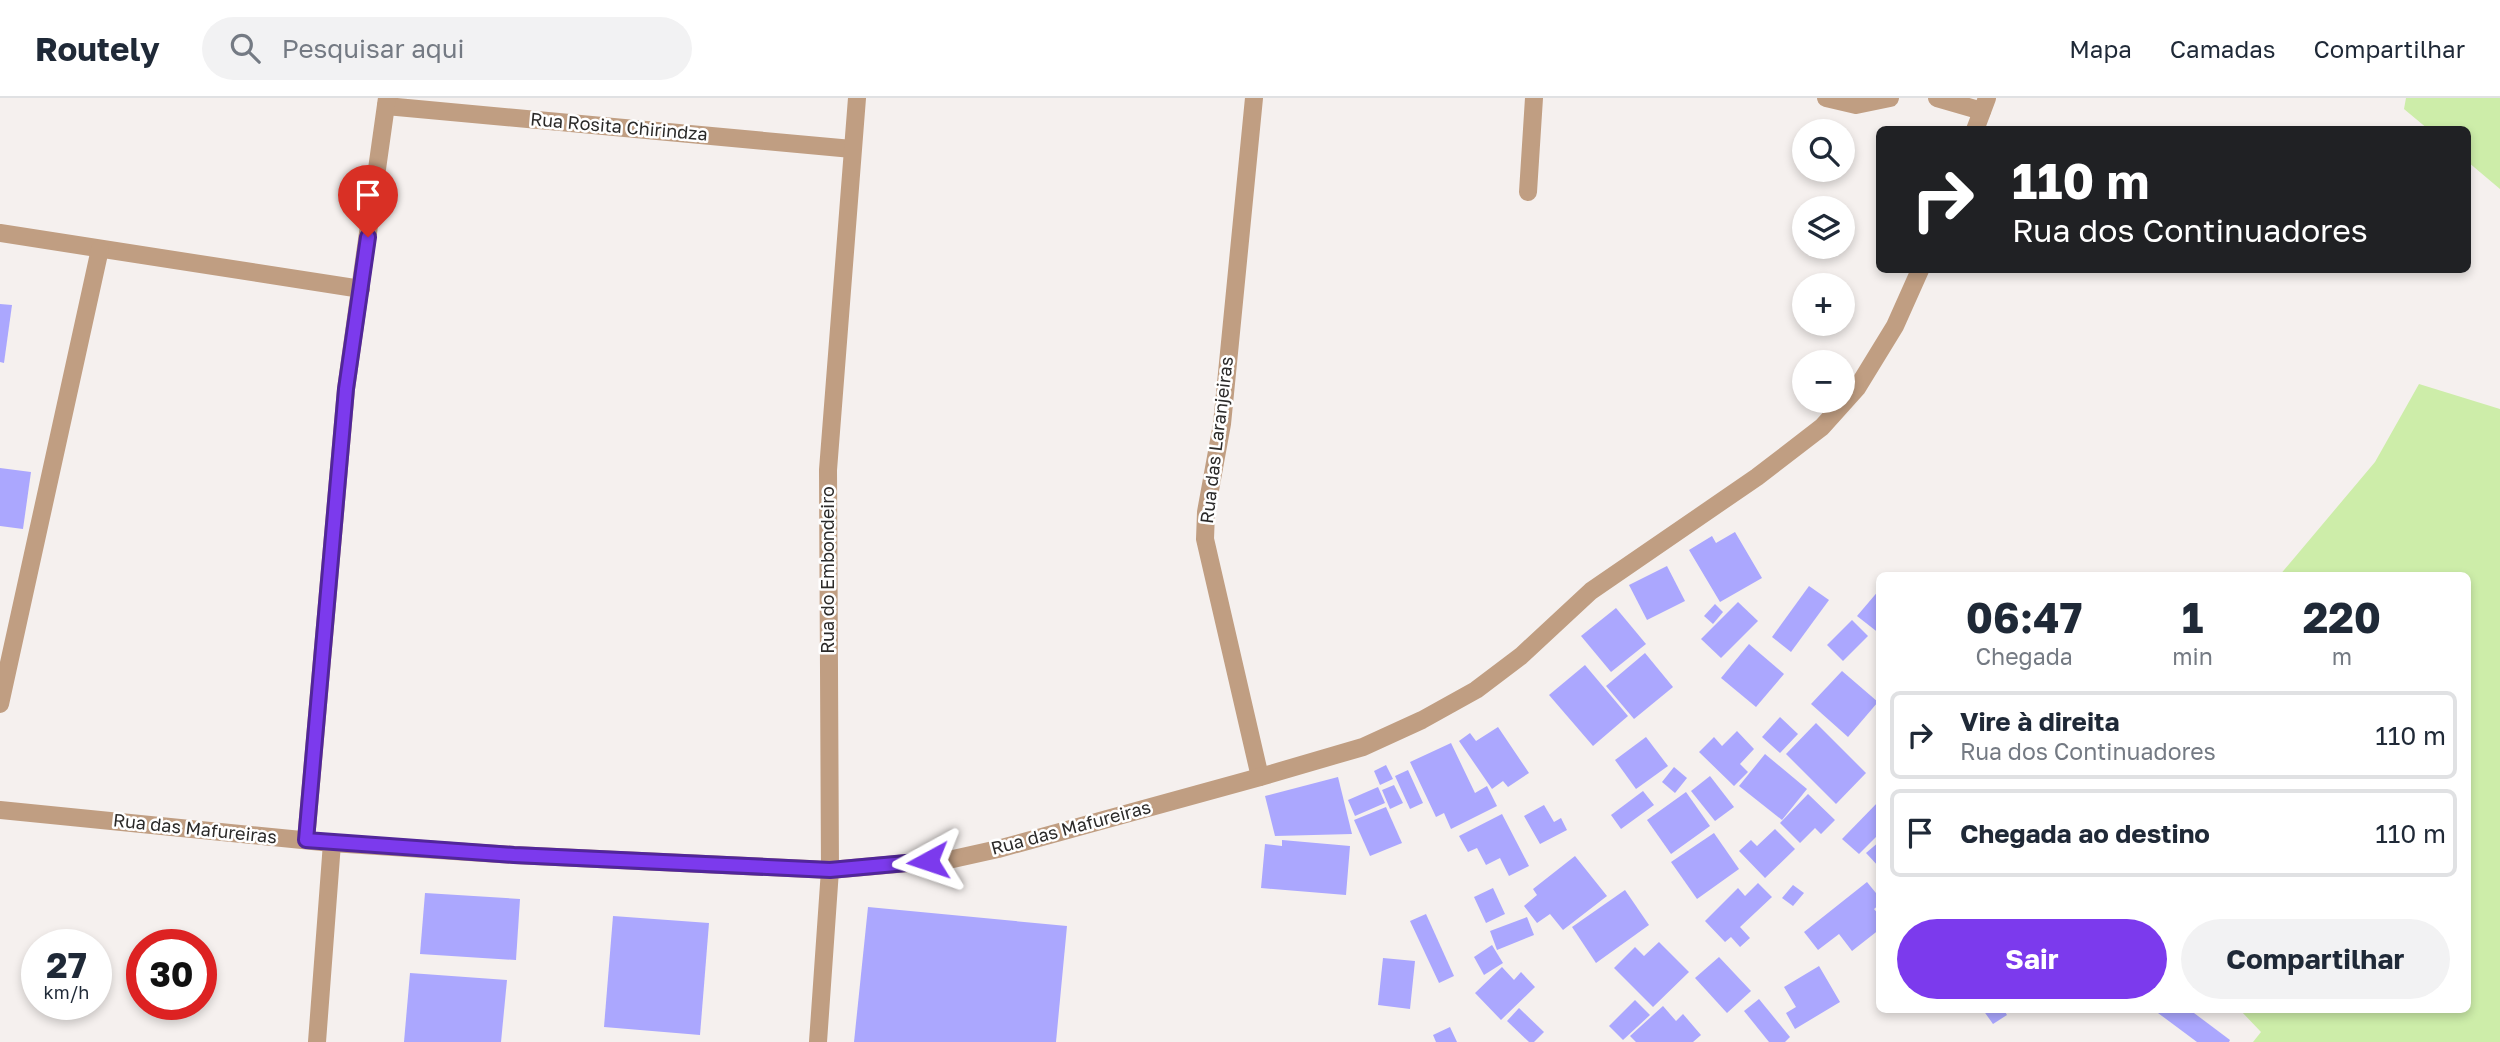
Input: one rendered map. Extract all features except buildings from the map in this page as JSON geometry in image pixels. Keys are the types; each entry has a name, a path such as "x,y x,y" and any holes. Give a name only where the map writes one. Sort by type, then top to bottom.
{"street":[{"name":"Rua do Embondeiro","path":"818,1042 830,870 828,470 857,98"},
{"name":"Rua das Laranjeiras","path":"1254,98 1222,424 1206,512 1205,539 1260,777"},
{"path":"1528,192 1534,98"},
{"path":"1826,98 1856,105 1890,98"},
{"path":"1937,98 1984,105 1976,126"},
{"name":"Rua Rosita Chirindza","path":"386,102 852,149"},
{"path":"306,840 346,389 386,102"},
{"path":"0,233 361,289"},
{"path":"0,704 100,249"},
{"name":"Rua das Mafureiras","path":"0,810 332,843 514,855 830,870 953,859 1260,777 1363,747 1422,720 1476,690 1521,656 1591,591 1768,469 1822,427 1857,388 1895,326 1919,273"},
{"path":"317,1042 332,843"}],"green space":[{"path":"2406,98 2500,98 2500,189 2471,165 2471,126 2424,126 2404,109"},
{"path":"2419,384 2500,409 2500,1042 2253,1042 2261,1032 2243,1013 2471,1013 2471,572 2282,572 2375,462"}],"route":[{"path":"368,237 346,389 306,840 514,855 830,870 928,861"}]}
